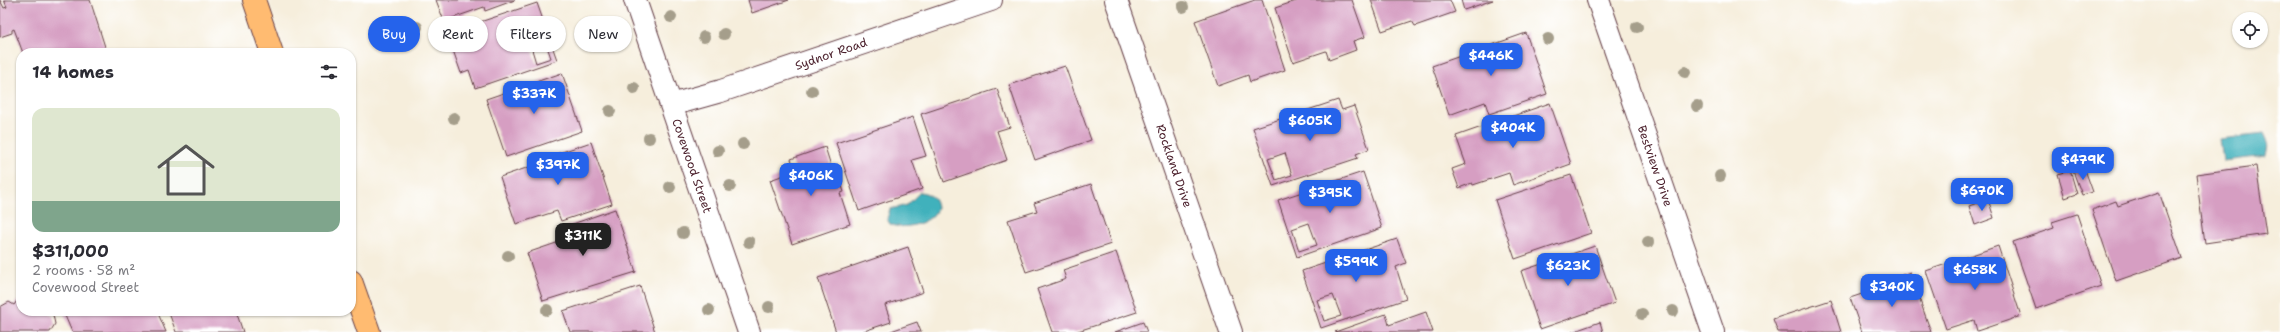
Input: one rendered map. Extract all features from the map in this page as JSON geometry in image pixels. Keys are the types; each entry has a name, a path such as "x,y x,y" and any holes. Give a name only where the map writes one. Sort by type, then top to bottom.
{"main road":[{"path":"254,0 270,48"},
{"path":"356,296 368,332"}],"street":[{"name":"Covewood Street","path":"635,0 749,332"},
{"name":"Sydnor Road","path":"671,105 728,89 991,0"},
{"name":"Rockland Drive","path":"1116,0 1231,332"},
{"name":"Bestview Drive","path":"1601,1 1713,332"}],"water":[{"path":"2263,134 2268,145 2266,156 2223,161 2220,139"},
{"path":"920,192 930,195 934,199 937,208 935,213 924,222 910,226 902,227 890,224 887,219 890,209 907,205"}],"building":[{"path":"0,0 4,8 7,7 4,0 90,0 105,48 21,48 14,29 12,30 12,33 0,37"},
{"path":"436,0 515,0 485,11 484,7 458,16 442,16"},
{"path":"748,0 789,0 752,13"},
{"path":"1255,0 1262,0 1285,70 1250,82 1248,75 1218,86 1195,21"},
{"path":"1299,0 1352,0 1365,37 1353,41 1356,50 1329,60 1326,51 1293,62 1275,8"},
{"path":"1371,0 1450,0 1455,12 1415,26 1412,21 1382,31"},
{"path":"1461,0 1493,0 1464,10"},
{"path":"537,3 542,16 498,16"},
{"path":"496,17 496,52 533,52 536,63 551,58 549,52 554,52 557,60 475,88 469,70 461,73 454,52 488,52 488,19"},
{"path":"1526,33 1547,94 1489,114 1485,102 1449,115 1432,66"},
{"path":"1065,66 1091,140 1035,160 1009,85"},
{"path":"562,73 582,131 506,157 486,99"},
{"path":"997,89 1010,127 997,131 1007,160 944,182 921,114"},
{"path":"1338,100 1342,110 1354,106 1369,149 1356,154 1358,158 1273,186 1253,128","holes":["1285,153 1292,175 1276,180 1268,159"]},
{"path":"1550,103 1571,164 1513,185 1509,173 1459,188 1452,169 1466,164 1456,136"},
{"path":"913,117 926,156 912,160 922,189 859,211 836,143"},
{"path":"591,142 612,204 561,221 557,211 516,224 500,177 541,163 539,160"},
{"path":"825,147 832,169 836,168 844,192 840,193 850,224 792,244 770,180 796,171 791,159"},
{"path":"2256,166 2266,234 2205,243 2196,174"},
{"path":"2084,167 2093,192 2082,195 2073,171"},
{"path":"2070,170 2077,194 2065,198 2058,174"},
{"path":"1363,172 1382,228 1297,257 1278,200","holes":["1309,223 1317,245 1299,251 1292,229"]},
{"path":"1571,175 1591,233 1515,259 1495,200"},
{"path":"1091,184 1111,244 1026,272 1008,220 1037,211 1034,203"},
{"path":"2159,192 2182,258 2116,281 2092,210 2116,201 2118,206"},
{"path":"1988,199 1994,218 1975,225 1969,206"},
{"path":"615,209 636,272 543,301 527,253 571,238 567,226"},
{"path":"2077,214 2101,286 2036,309 2013,242 2054,228 2052,222"},
{"path":"1397,239 1406,263 1396,267 1406,299 1321,328 1302,271","holes":["1333,295 1341,316 1324,321 1317,300"]},
{"path":"1595,246 1615,303 1540,329 1521,271"},
{"path":"1998,246 2021,316 1977,331 1974,320 1946,329 1926,271"},
{"path":"908,247 923,292 885,305 891,322 861,332 836,332 818,278"},
{"path":"1116,252 1137,312 1075,332 1052,332 1037,289 1066,279 1063,270"},
{"path":"1910,272 1931,332 1862,332 1850,298 1892,284 1890,279"},
{"path":"640,286 655,332 570,332 563,311"},
{"path":"1831,300 1841,332 1778,332 1773,319"},
{"path":"9,302 14,305 16,302 16,316 53,316 55,324 50,332 0,332 0,307"},
{"path":"1426,312 1433,332 1335,332 1386,314 1389,325"},
{"path":"65,316 159,316 166,332 72,332"},
{"path":"170,316 238,316 243,332 176,332"},
{"path":"917,322 921,332 888,332"},
{"path":"1143,322 1147,332 1115,332"},
{"path":"1600,322 1603,332 1572,332"}]}
